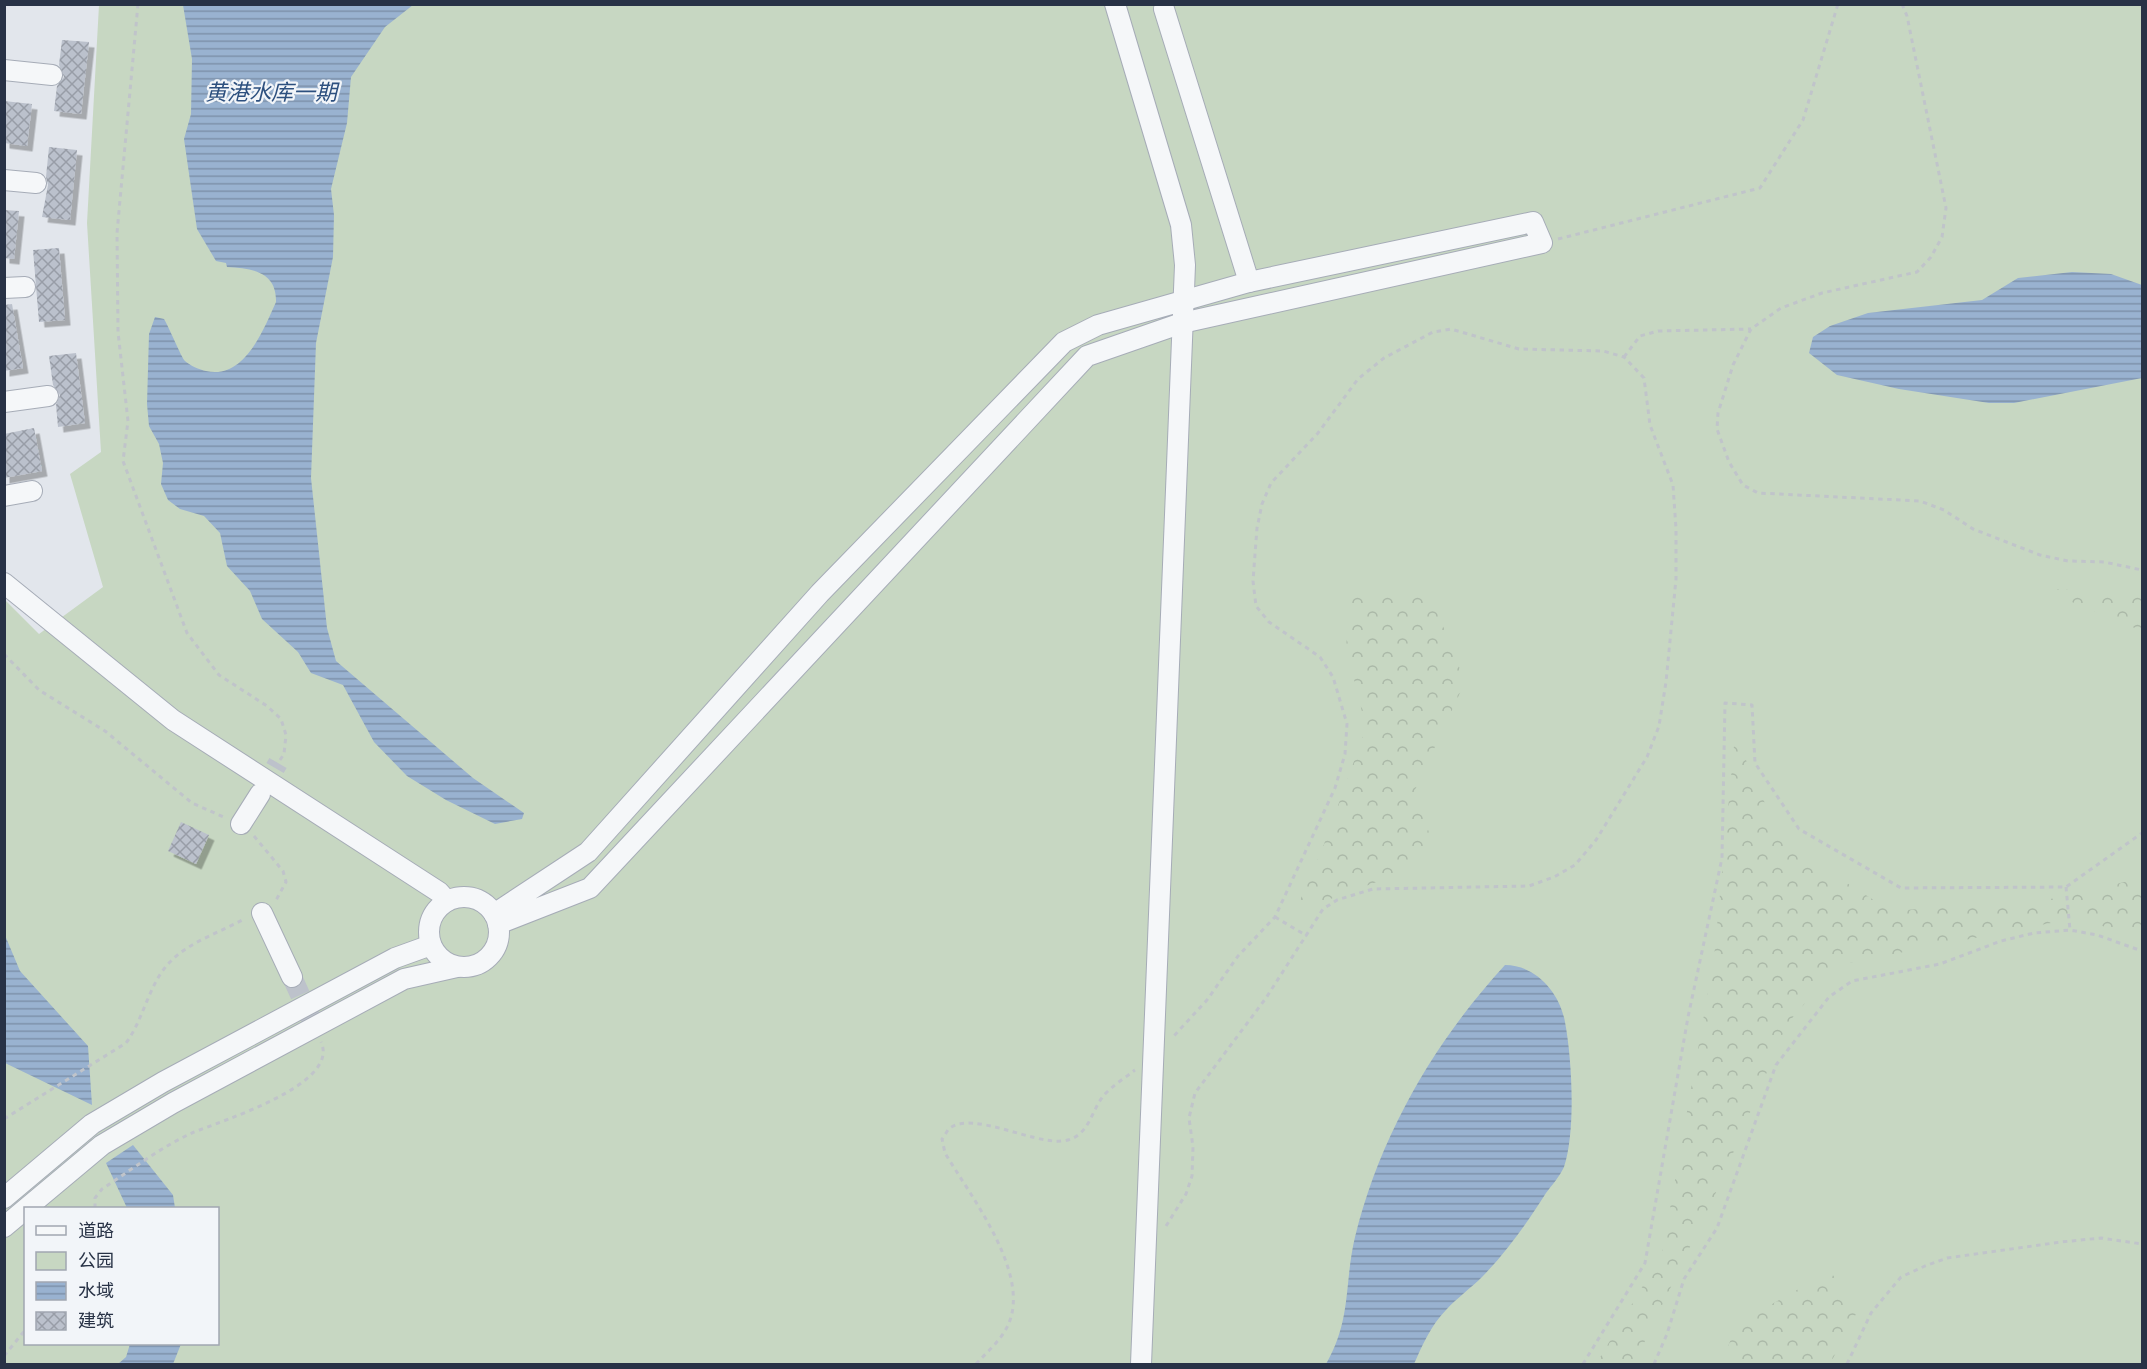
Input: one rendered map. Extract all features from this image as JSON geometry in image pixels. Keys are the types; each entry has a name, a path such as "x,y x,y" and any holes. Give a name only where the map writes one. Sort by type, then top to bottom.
{"street":[{"path":"1115,4 1180,225 1185,265 1141,1365"},
{"path":"1164,9 1249,282"},
{"path":"4,70 52,75"},
{"path":"4,180 36,183"},
{"path":"1533,222 1542,243 1182,323 1087,356 590,888 496,919 588,852 820,593 1064,342 1098,325 1249,282 1533,222"},
{"path":"4,288 25,287"},
{"path":"4,402 48,396"},
{"path":"4,496 32,491"},
{"path":"4,583 173,720 312,807 439,892 447,901"},
{"path":"241,824 260,794"},
{"path":"28,1207 102,1145 173,1103 404,979 479,964 489,957 499,936 496,919 478,900 468,897 447,901 433,915 429,935 431,945 446,963 457,967"},
{"path":"262,913 292,977"},
{"path":"4,1198 92,1124 163,1082 384,964 431,945"},
{"path":"4,1227 24,1210"}],"path":[{"path":"138,4 117,233 118,332 128,421 123,461 187,633 219,675 267,706 281,719 286,735 284,754 278,763"},
{"path":"1542,243 1760,188 1803,120 1838,4"},
{"path":"1902,4 1907,16 1946,208 1942,237 1931,257 1917,272 1822,293 1781,308 1751,329 1733,365 1718,413 1718,429 1729,462 1743,485 1758,492 1920,501 1944,510 1973,529 2040,555 2067,561 2104,562 2142,570"},
{"path":"976,1365 1006,1329 1013,1310 1015,1287 999,1246 945,1153 942,1139 951,1128 966,1122 1046,1141 1065,1141 1081,1133 1091,1122 1104,1094 1185,1027 1238,956 1275,917 1335,788 1345,754 1347,724 1343,702 1333,676 1320,657 1269,622 1256,606 1253,581 1257,528 1262,504 1271,483 1318,433 1358,379 1384,358 1433,332 1451,329 1519,349 1603,351 1624,357 1644,378 1650,425 1672,485 1676,529 1676,579 1666,682 1659,726 1647,757 1596,840 1575,865 1554,877 1529,886 1373,889 1338,900 1323,909 1266,998 1195,1093 1189,1118 1193,1147 1192,1176 1186,1194 1164,1229"},
{"path":"1624,357 1640,336 1658,331 1751,329"},
{"path":"4,654 39,690 105,731 192,803 241,824 262,843 283,871 286,882 279,897 262,913 245,919 170,962 156,986 138,1027 126,1043 4,1119"},
{"path":"1583,1365 1645,1263 1688,1017 1722,858 1725,703 1752,705 1755,763 1798,829 1900,888 2066,887 2142,833"},
{"path":"2066,887 2070,930"},
{"path":"1275,917 1307,936"},
{"path":"1654,1365 1667,1334 1684,1279 1717,1228 1776,1065 1829,996 1852,981 1940,964 2001,941 2034,933 2070,930 2097,935 2142,951"},
{"path":"95,1207 95,1198 102,1189 168,1147 191,1134 274,1100 312,1076 323,1060 323,1046 320,1039"},
{"path":"1847,1365 1871,1313 1901,1277 1925,1266 1947,1258 2071,1241 2101,1238 2142,1244"},
{"path":"4,1356 24,1331"}],"green space":[{"path":"99,5 2142,5 2142,1364 5,1364 4,599 39,634 103,587 70,474 101,452 87,223"},
{"path":"2038,588 2142,594 2142,631"},
{"path":"1430,593 1465,682 1415,790 1433,845 1401,873 1295,912 1323,847 1366,728 1346,647 1351,597"},
{"path":"1735,735 1782,842 1891,911 2046,900 2142,878 2142,938 2076,918 1838,965 1787,1024 1721,1182 1634,1364 1596,1364 1662,1254 1714,958"},
{"path":"1830,1271 1858,1310 1830,1364 1721,1364 1737,1324"}],"water":[{"name":"黄港水库一期","path":"183,5 413,5 385,27 351,77 347,123 331,189 334,215 333,257 316,343 311,478 327,628 336,661 473,778 524,813 522,819 495,824 446,800 407,776 374,742 343,685 311,673 298,652 262,619 250,591 227,566 220,533 204,516 180,509 168,500 161,484 163,463 159,444 149,426 147,404 149,334 155,317 164,319 187,363 204,370 219,372 231,368 250,351 276,302 275,292 268,278 254,271 227,267 226,263 216,261 197,229 184,139 191,114 192,59"},
{"path":"2072,272 2111,274 2142,285 2142,378 2014,403 1989,403 1899,389 1837,375 1809,353 1813,337 1830,326 1868,313 1982,300 2018,278"},
{"path":"4,933 20,971 88,1046 92,1105 5,1063"},
{"path":"1505,965 1516,966 1536,975 1552,991 1562,1011 1572,1095 1568,1152 1564,1167 1501,1256 1436,1322 1414,1364 1326,1364 1340,1332 1344,1316 1355,1237 1366,1199 1395,1126 1433,1058 1479,994"},
{"path":"133,1145 173,1195 175,1207 127,1207 106,1163"},
{"path":"130,1345 181,1345 173,1364 118,1364 126,1357"}],"building":[{"path":"62,40 89,42 81,114 54,111 57,86 64,77 59,65"},
{"path":"4,101 32,104 27,146 4,143"},
{"path":"49,147 77,150 70,220 42,217 48,185 46,177"},
{"path":"4,210 19,211 14,259 4,258"},
{"path":"59,248 65,320 39,322 33,250"},
{"path":"12,304 23,368 4,371 4,305"},
{"path":"76,353 85,423 58,427 56,405 60,395 53,385 49,356"},
{"path":"34,428 42,471 4,478 4,434"},
{"path":"181,822 209,835 196,864 168,851"}],"tunnel":[{"path":"260,794 278,763"},
{"path":"292,977 317,1032"}]}
